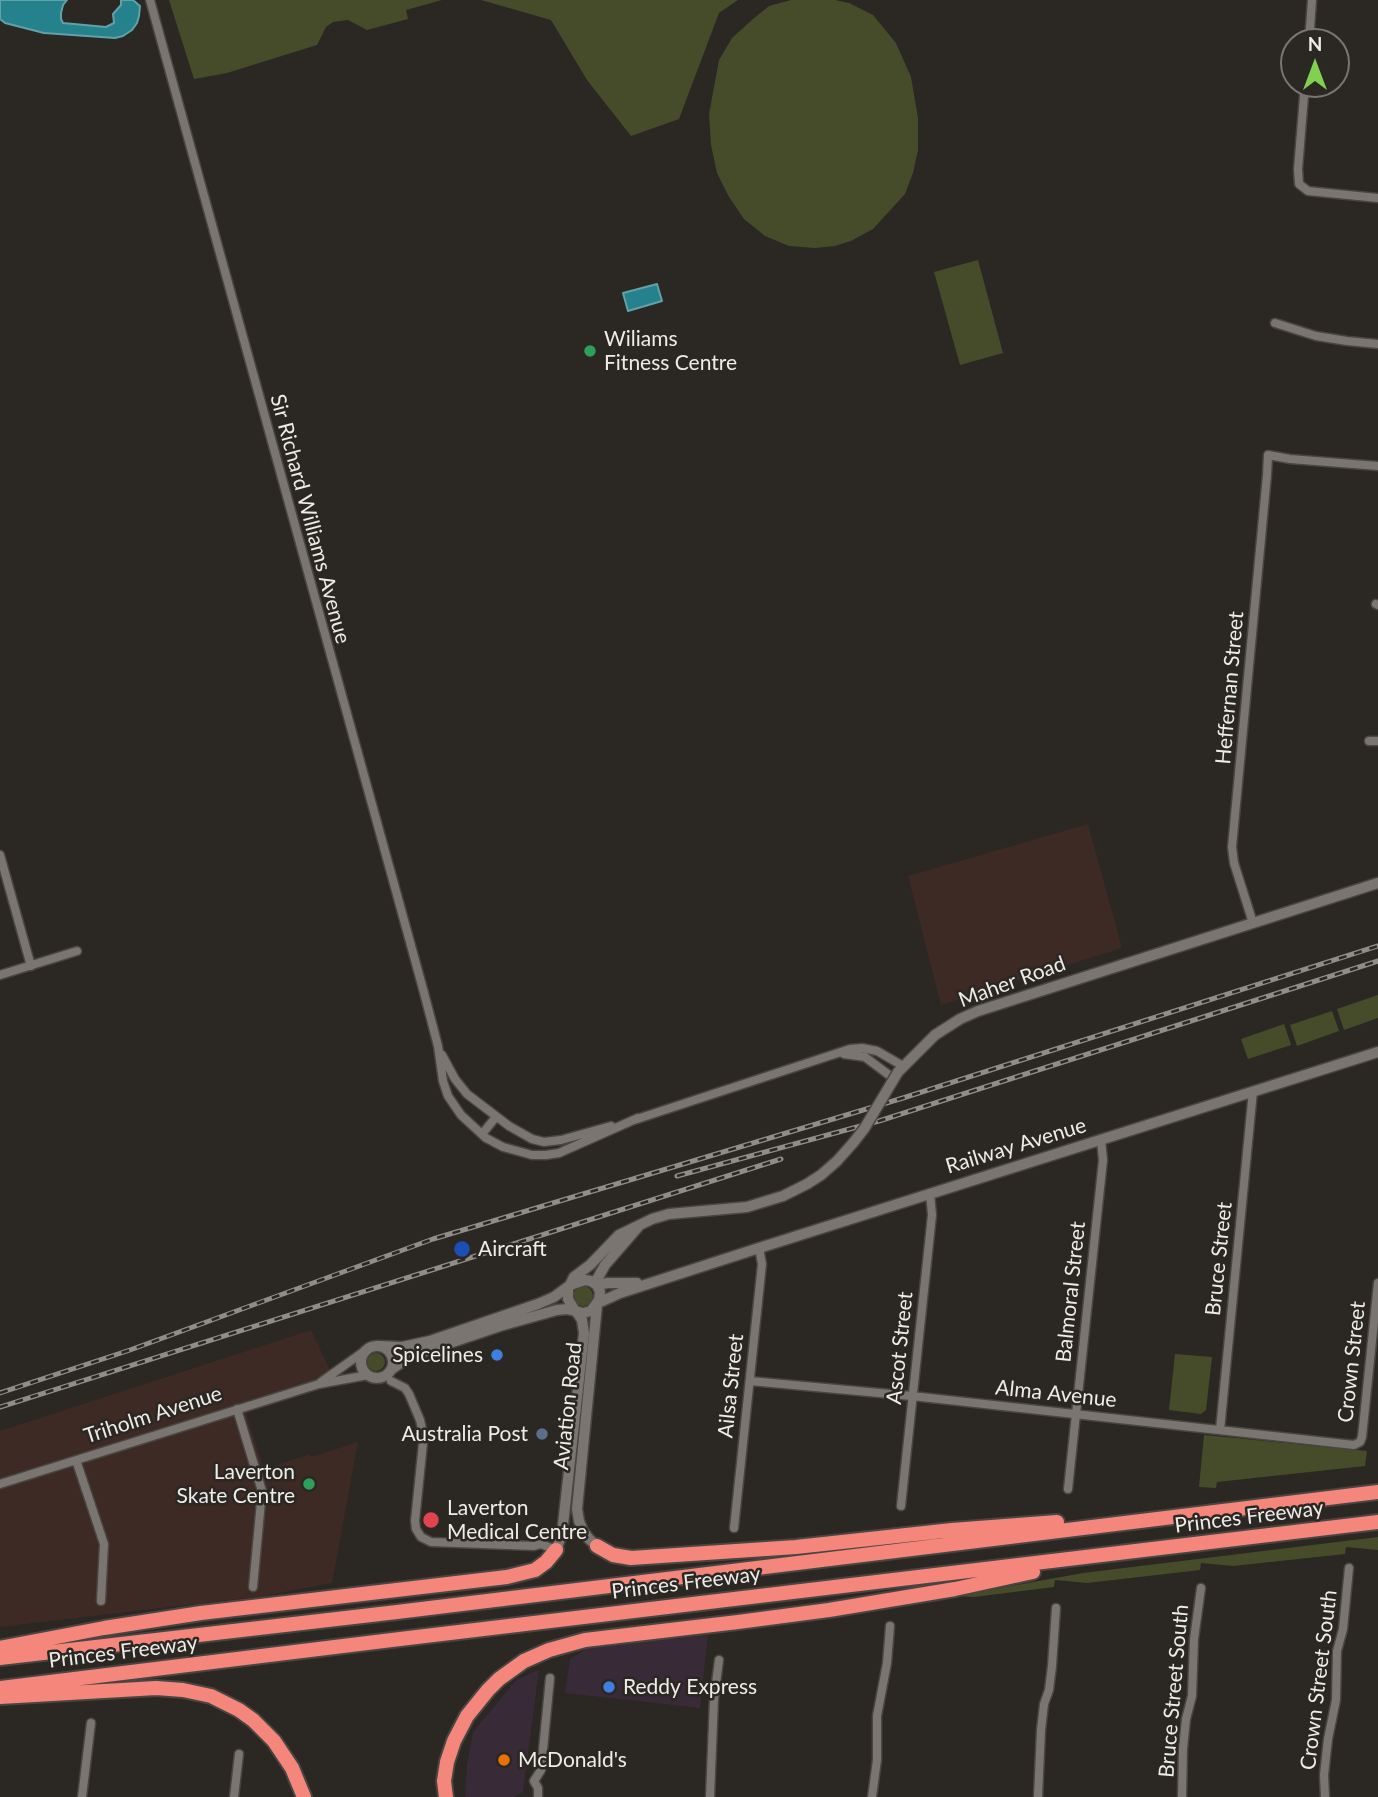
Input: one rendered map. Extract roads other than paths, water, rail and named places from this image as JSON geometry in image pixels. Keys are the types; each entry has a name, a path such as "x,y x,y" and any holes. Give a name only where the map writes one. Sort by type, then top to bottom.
{"highway":[{"name":"Princes Freeway","path":"0,1658 425,1609 1378,1492"},
{"path":"597,1546 613,1555 631,1558 796,1547 965,1529 1266,1505"},
{"name":"Princes Freeway","path":"0,1688 1378,1522"},
{"path":"0,1648 201,1613 507,1577 535,1570 549,1560 556,1550"},
{"path":"446,1797 444,1781 447,1762 467,1716 499,1679 524,1661 549,1650 585,1640 776,1617 956,1589 1106,1556"},
{"path":"0,1697 156,1688 211,1696 253,1720 274,1741 292,1768 304,1797"}],"street":[{"name":"Sir Richard Williams Avenue","path":"150,0 438,1046 443,1081 450,1102 465,1120 482,1134 498,1144 532,1155 546,1156 564,1151 638,1118"},
{"path":"1310,28 1312,0"},
{"path":"1304,98 1298,169 1301,187 1308,191 1378,198"},
{"path":"1275,323 1316,336 1378,344"},
{"name":"Heffernan Street","path":"1253,923 1234,863 1232,847 1268,455 1378,466"},
{"path":"0,855 31,966"},
{"name":"Maher Road","path":"570,1285 574,1277 590,1265 619,1234 641,1224 669,1214 747,1207 783,1196 821,1175 837,1161 864,1129 896,1072 935,1035 978,1011 1378,883"},
{"path":"0,975 78,951"},
{"name":"Sir Richard Williams Avenue","path":"438,1046 457,1083 475,1101 524,1135 544,1142 567,1139 638,1118 850,1049 868,1048 881,1053 896,1072"},
{"name":"Railway Avenue","path":"598,1304 620,1293 759,1248 1378,1052"},
{"name":"Sir Richard Williams Avenue","path":"830,1056 850,1054 865,1057 896,1072"},
{"name":"Bruce Street","path":"1220,1430 1253,1091"},
{"path":"482,1134 496,1117"},
{"name":"Balmoral Street","path":"1068,1489 1103,1160 1101,1140"},
{"name":"Ascot Street","path":"901,1506 932,1215 930,1193"},
{"path":"596,1284 605,1265 641,1224"},
{"name":"Ailsa Street","path":"734,1528 762,1264 759,1248"},
{"name":"Railway Avenue","path":"596,1284 629,1284 666,1279"},
{"path":"585,1280 596,1284 600,1292 598,1304 588,1312 553,1310 420,1353 406,1359 391,1374 380,1378 368,1375 361,1365 366,1350 372,1347 402,1347 430,1341 538,1304 554,1297 570,1285 585,1280"},
{"name":"Crown Street","path":"1357,1444 1362,1437 1378,1283"},
{"path":"570,1285 567,1297 576,1311"},
{"name":"Aviation Road","path":"556,1550 562,1534 567,1484 598,1304"},
{"name":"Aviation Road","path":"576,1311 581,1317 584,1329 584,1389 577,1509 586,1536 597,1546"},
{"path":"378,1346 391,1353 391,1374"},
{"name":"Triholm Avenue","path":"319,1384 366,1350"},
{"path":"391,1374 412,1399 422,1429 416,1529 421,1536 431,1542 541,1545 556,1550"},
{"name":"Triholm Avenue","path":"0,1484 319,1384 368,1375"},
{"name":"Alma Avenue","path":"750,1381 912,1396 1350,1446 1357,1444"},
{"path":"237,1409 261,1492 253,1587"},
{"path":"76,1460 104,1544 101,1601"},
{"path":"567,1484 579,1480"},
{"name":"Crown Street South","path":"1325,1797 1325,1760 1328,1734 1335,1711 1337,1651 1343,1629 1349,1568"},
{"name":"Bruce Street South","path":"1182,1797 1183,1741 1192,1696 1194,1639 1201,1588"},
{"path":"1038,1797 1041,1730 1050,1679 1056,1608"},
{"path":"872,1797 877,1760 877,1716 887,1663 890,1626"},
{"path":"710,1797 714,1699 719,1660"},
{"path":"538,1797 538,1788 534,1781 541,1770 550,1678"},
{"path":"82,1797 90,1723"},
{"path":"234,1797 239,1754"}],"water":[{"path":"0,0 67,0 61,13 63,23 106,27 114,23 113,14 121,5 121,0 133,0 140,6 137,23 132,30 115,38 44,33 5,23 0,19"},
{"path":"657,284 662,301 628,311 623,293"}],"railway":[{"path":"0,1393 130,1350 433,1239 903,1098 1378,946"},
{"path":"677,1176 879,1121 1378,961"},
{"path":"0,1407 781,1159"}],"place":[{"name":"Wiliams Fitness Centre","path":"590,351"},
{"name":"Aircraft","path":"462,1249"},
{"name":"Spicelines","path":"497,1355"},
{"name":"Australia Post","path":"542,1434"},
{"name":"Laverton Skate Centre","path":"309,1484"},
{"name":"Laverton Medical Centre","path":"431,1520"},
{"name":"Reddy Express","path":"609,1687"},
{"name":"McDonald's","path":"504,1760"}]}
